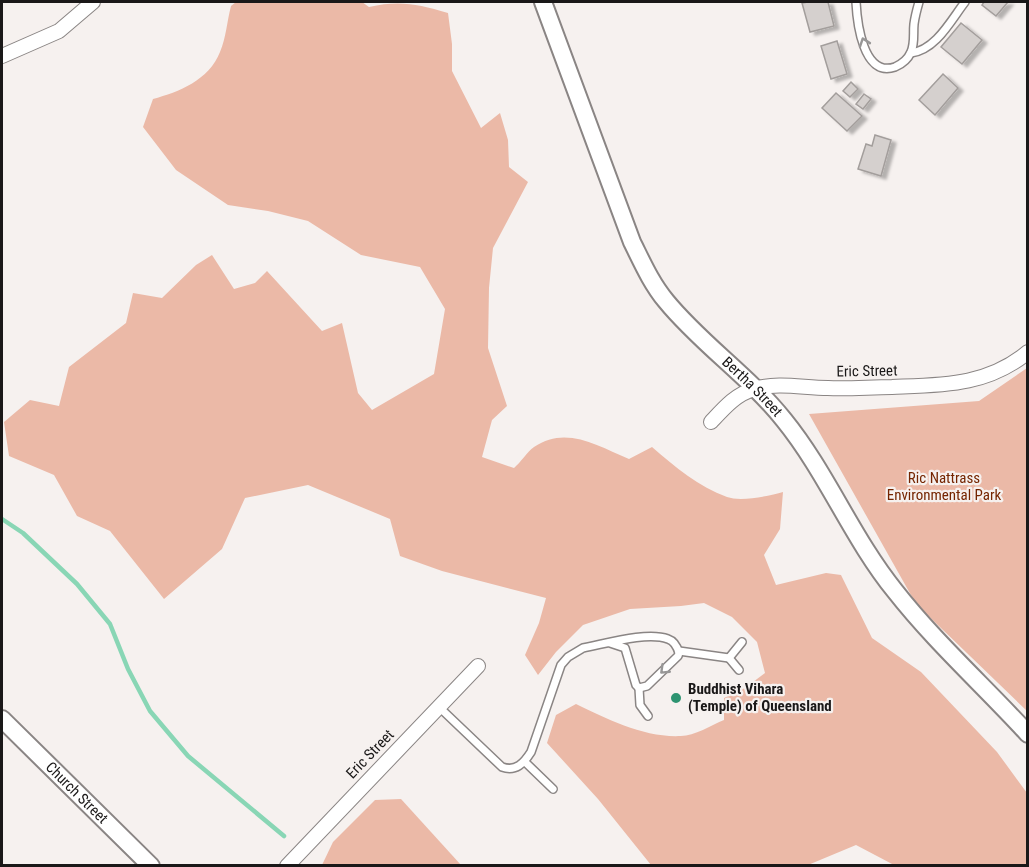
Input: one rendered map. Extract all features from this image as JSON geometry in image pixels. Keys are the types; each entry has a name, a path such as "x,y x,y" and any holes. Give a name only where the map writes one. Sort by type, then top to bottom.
{"street":[{"path":"2,56 59,31 93,2"},
{"name":"Bertha Street","path":"543,2 632,242 649,277 684,321 782,417 803,444 875,563 894,590 1028,734"},
{"name":"Eric Street","path":"711,422 735,397 754,389 786,384 827,388 943,386 980,379 1017,361 1028,352"},
{"name":"Eric Street","path":"287,866 478,666"},
{"name":"Church Street","path":"2,719 151,866"}],"lane":[{"path":"856,2 862,37 871,61 882,68 897,66 904,62 911,53 919,2"},
{"path":"911,53 920,51 933,43 965,2"},
{"path":"439,706 502,767 514,768 525,762 536,741 561,665 568,657 583,648 636,637 662,637 672,641 679,651 729,658 738,670"},
{"path":"729,658 742,642"},
{"path":"610,643 625,648 636,685 639,688 640,705 648,716"},
{"path":"639,688 647,686 678,656 679,651"},
{"path":"525,762 553,789"}],"green space":[{"path":"236,2 362,2 369,7 399,3 418,5 448,13 452,44 452,71 481,128 500,113 508,140 509,167 528,182 493,248 489,288 488,348 507,406 492,420 482,457 514,468 534,447 558,438 582,440 629,459 652,447 697,482 727,497 747,499 783,492 780,529 764,555 776,585 826,573 841,575 872,638 921,672 997,752 1027,793 1027,865 894,865 856,845 808,865 651,865 598,799 547,743 556,715 576,704 640,731 667,736 692,734 724,720 724,698 745,688 765,673 757,642 732,617 704,603 630,609 583,625 556,652 538,675 525,655 539,623 546,598 442,571 400,556 390,519 308,485 245,498 222,549 164,599 110,531 77,516 54,475 9,456 4,422 30,400 59,406 69,367 126,323 133,293 162,298 196,265 212,255 234,289 255,283 267,271 322,331 342,323 358,393 372,410 434,374 445,309 420,267 361,255 308,221 268,211 228,205 176,170 143,127 153,99 173,93 192,83 209,70 215,62 224,41 231,6"},
{"name":"Ric Nattrass Environmental Park","path":"1027,368 1027,711 916,604 809,414 979,401"},
{"path":"401,799 461,865 322,865 333,842 375,800"}],"building":[{"path":"828,2 834,26 810,32 802,3"},
{"path":"984,2 1008,2 996,16 982,5"},
{"path":"961,23 982,40 962,64 941,47"},
{"path":"837,41 847,74 831,79 821,46"},
{"path":"943,74 958,88 935,115 919,100"},
{"path":"851,82 858,89 850,97 843,91"},
{"path":"836,93 862,116 847,131 822,108"},
{"path":"864,94 871,99 863,109 856,104"},
{"path":"875,135 891,140 881,176 858,169 866,144 872,146"}],"waterway":[{"path":"2,519 23,533 77,584 110,624 128,669 150,711 188,756 284,836"}],"place":[{"name":"Buddhist Vihara (Temple) of Queensland","path":"676,698"}]}
